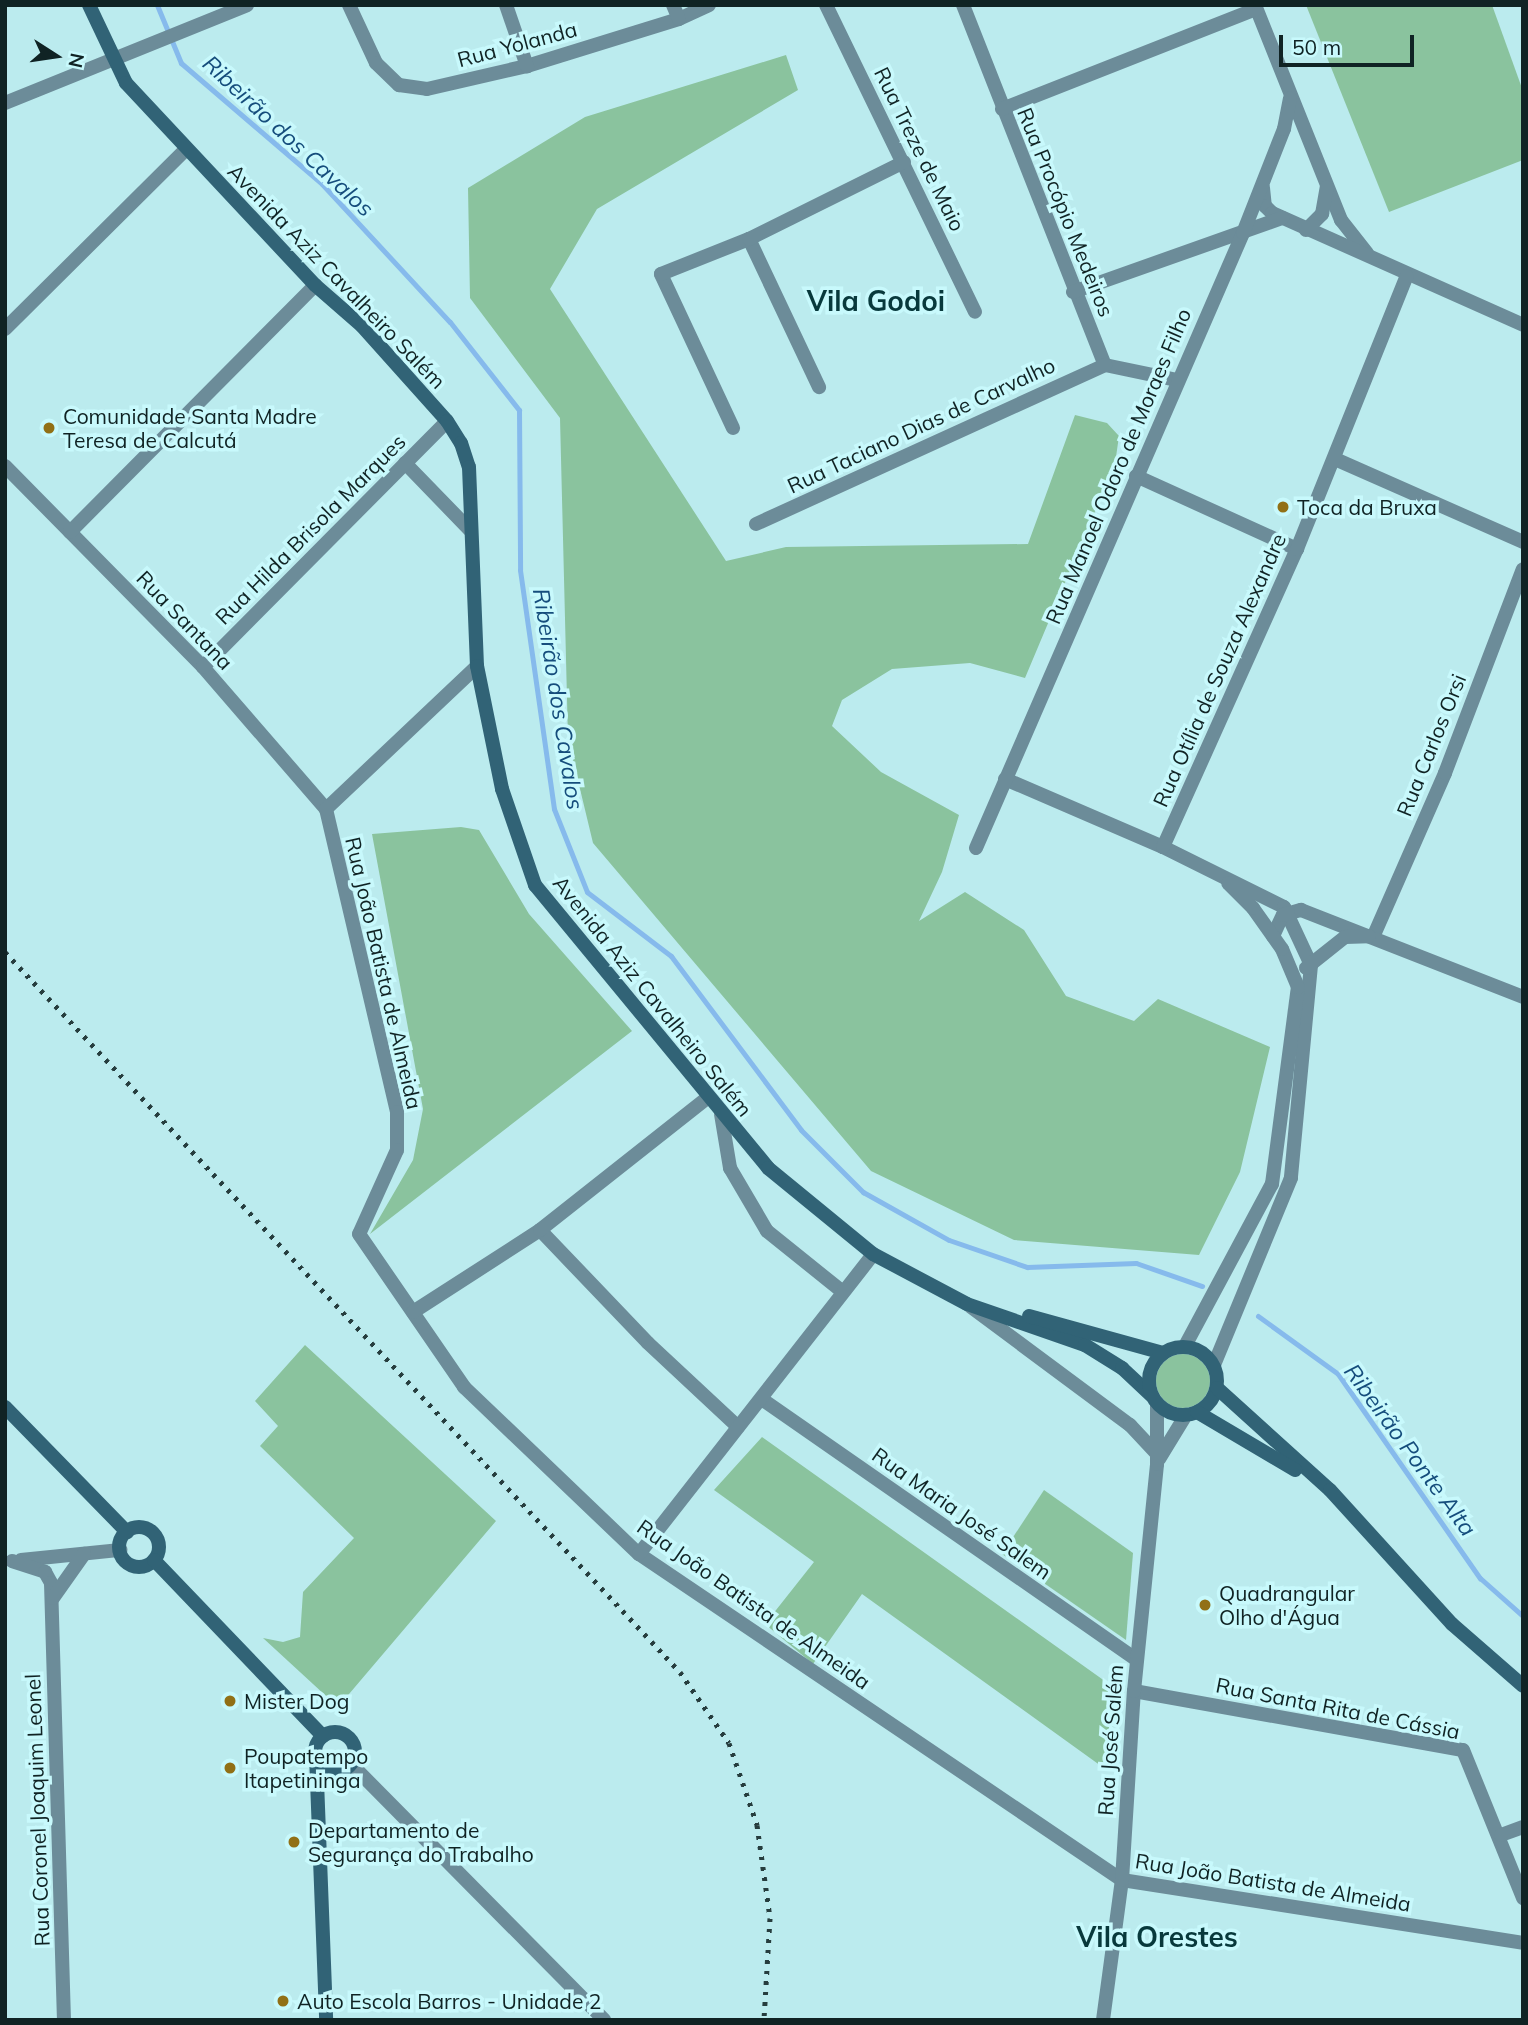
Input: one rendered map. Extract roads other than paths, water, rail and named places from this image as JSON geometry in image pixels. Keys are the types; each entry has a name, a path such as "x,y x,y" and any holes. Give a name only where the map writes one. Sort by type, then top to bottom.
{"main road":[{"name":"Avenida Aziz Cavalheiro Salém","path":"89,5 118,61 126,83 315,285 362,326 447,421 469,467 477,666 502,789 535,885 707,1098 768,1168 873,1254 961,1300 1085,1345 1122,1368 1154,1399"},
{"name":"Avenida Aziz Cavalheiro Salém","path":"961,1300 1163,1353"},
{"path":"1191,1414 1213,1398 1217,1388 1214,1365 1206,1355 1185,1346 1163,1353 1149,1372 1154,1399 1191,1414 1329,1490"},
{"path":"1217,1388 1329,1490 1452,1624 1523,1686"},
{"path":"5,1407 127,1532"},
{"path":"127,1532 142,1527 152,1532 159,1548 154,1560"},
{"path":"127,1532 120,1550 134,1566 154,1560"},
{"path":"154,1560 323,1736"},
{"path":"316,1755 330,1771 351,1764 355,1747 348,1737 333,1732 323,1736 316,1755 326,2020"}],"street":[{"path":"5,103 118,61 150,43 247,5"},
{"name":"Rua Yolanda","path":"349,5 376,63 399,85 427,89 527,66 676,12 709,5"},
{"path":"506,5 527,66"},
{"name":"Rua Treze de Maio","path":"826,5 975,312"},
{"name":"Rua Procópio Medeiros","path":"962,5 1073,292 1105,365"},
{"path":"1002,109 1255,7 1296,115 1341,220 1373,259"},
{"name":"Rua Manoel Odoro de Moraes Filho","path":"976,848 1242,233 1280,138 1290,99"},
{"path":"1280,138 1293,129 1304,133"},
{"path":"5,329 186,149"},
{"path":"733,428 661,274 749,239 904,162"},
{"path":"1264,180 1265,206 1282,218 1523,325"},
{"path":"1306,230 1322,214 1326,187"},
{"path":"1073,292 1282,218"},
{"path":"749,239 819,387"},
{"name":"Rua Otília de Souza Alexandre","path":"1163,847 1297,549 1408,276"},
{"path":"70,532 315,285"},
{"path":"1105,365 1177,380"},
{"name":"Rua Taciano Dias de Carvalho","path":"756,524 1105,365"},
{"name":"Rua Hilda Brisola Marques","path":"203,667 447,421"},
{"path":"1335,459 1523,542"},
{"path":"405,463 470,530"},
{"name":"Rua Santana","path":"5,466 203,667 326,809"},
{"path":"1136,476 1297,549"},
{"name":"Rua Carlos Orsi","path":"1374,935 1445,773 1523,569"},
{"path":"326,809 477,666"},
{"path":"1005,779 1163,847 1287,912 1311,965 1291,1178 1214,1365"},
{"name":"Rua João Batista de Almeida","path":"326,809 397,1112 397,1150 359,1234 464,1387 639,1554 1122,1880 1523,1943"},
{"path":"1185,1346 1272,1184 1298,987 1282,949 1273,936 1253,908 1219,874"},
{"path":"1287,912 1301,910 1374,935 1523,997"},
{"path":"1273,936 1287,912"},
{"path":"1290,966 1311,965 1345,937 1374,935"},
{"path":"413,1312 540,1230 707,1098"},
{"path":"721,1114 730,1168 767,1231 843,1292"},
{"path":"540,1230 648,1343 738,1427"},
{"path":"639,1554 738,1427 763,1400 873,1254"},
{"path":"961,1300 1130,1425 1157,1458 1171,1434 1191,1414"},
{"name":"Rua José Salém","path":"1103,2020 1122,1880 1134,1691 1157,1458 1154,1399"},
{"name":"Rua Maria José Salem","path":"763,1400 1137,1660"},
{"path":"9,1561 120,1550"},
{"path":"52,1599 84,1554"},
{"path":"9,1561 47,1574 52,1599"},
{"name":"Rua Coronel Joaquim Leonel","path":"52,1599 64,2020"},
{"name":"Rua Santa Rita de Cássia","path":"1134,1691 1463,1750 1501,1835 1523,1898"},
{"path":"351,1764 604,2020"},
{"path":"1501,1835 1523,1827"}],"waterway":[{"name":"Ribeirão dos Cavalos","path":"157,5 181,63 322,184 450,322 519,410 520,570 554,809 587,892 671,956 801,1130 863,1192 949,1240 1027,1267 1136,1263 1202,1286"},
{"name":"Ribeirão Ponte Alta","path":"1258,1316 1338,1374 1480,1578 1523,1616"}],"railway":[{"path":"5,952 680,1672 729,1743 757,1825 770,1918 764,2020"}],"place":[{"name":"Comunidade Santa Madre Teresa de Calcutá","path":"49,428"},
{"name":"Toca da Bruxa","path":"1283,507"},
{"name":"Quadrangular Olho d'Água","path":"1205,1605"},
{"name":"Mister Dog","path":"230,1701"},
{"name":"Poupatempo Itapetininga","path":"230,1768"},
{"name":"Departamento de Segurança do Trabalho","path":"294,1842"},
{"name":"Auto Escola Barros - Unidade 2","path":"283,2001"}],"district":[{"name":"Vila Godoi","path":"876,301"},
{"name":"Vila Orestes","path":"1157,1937"}]}
